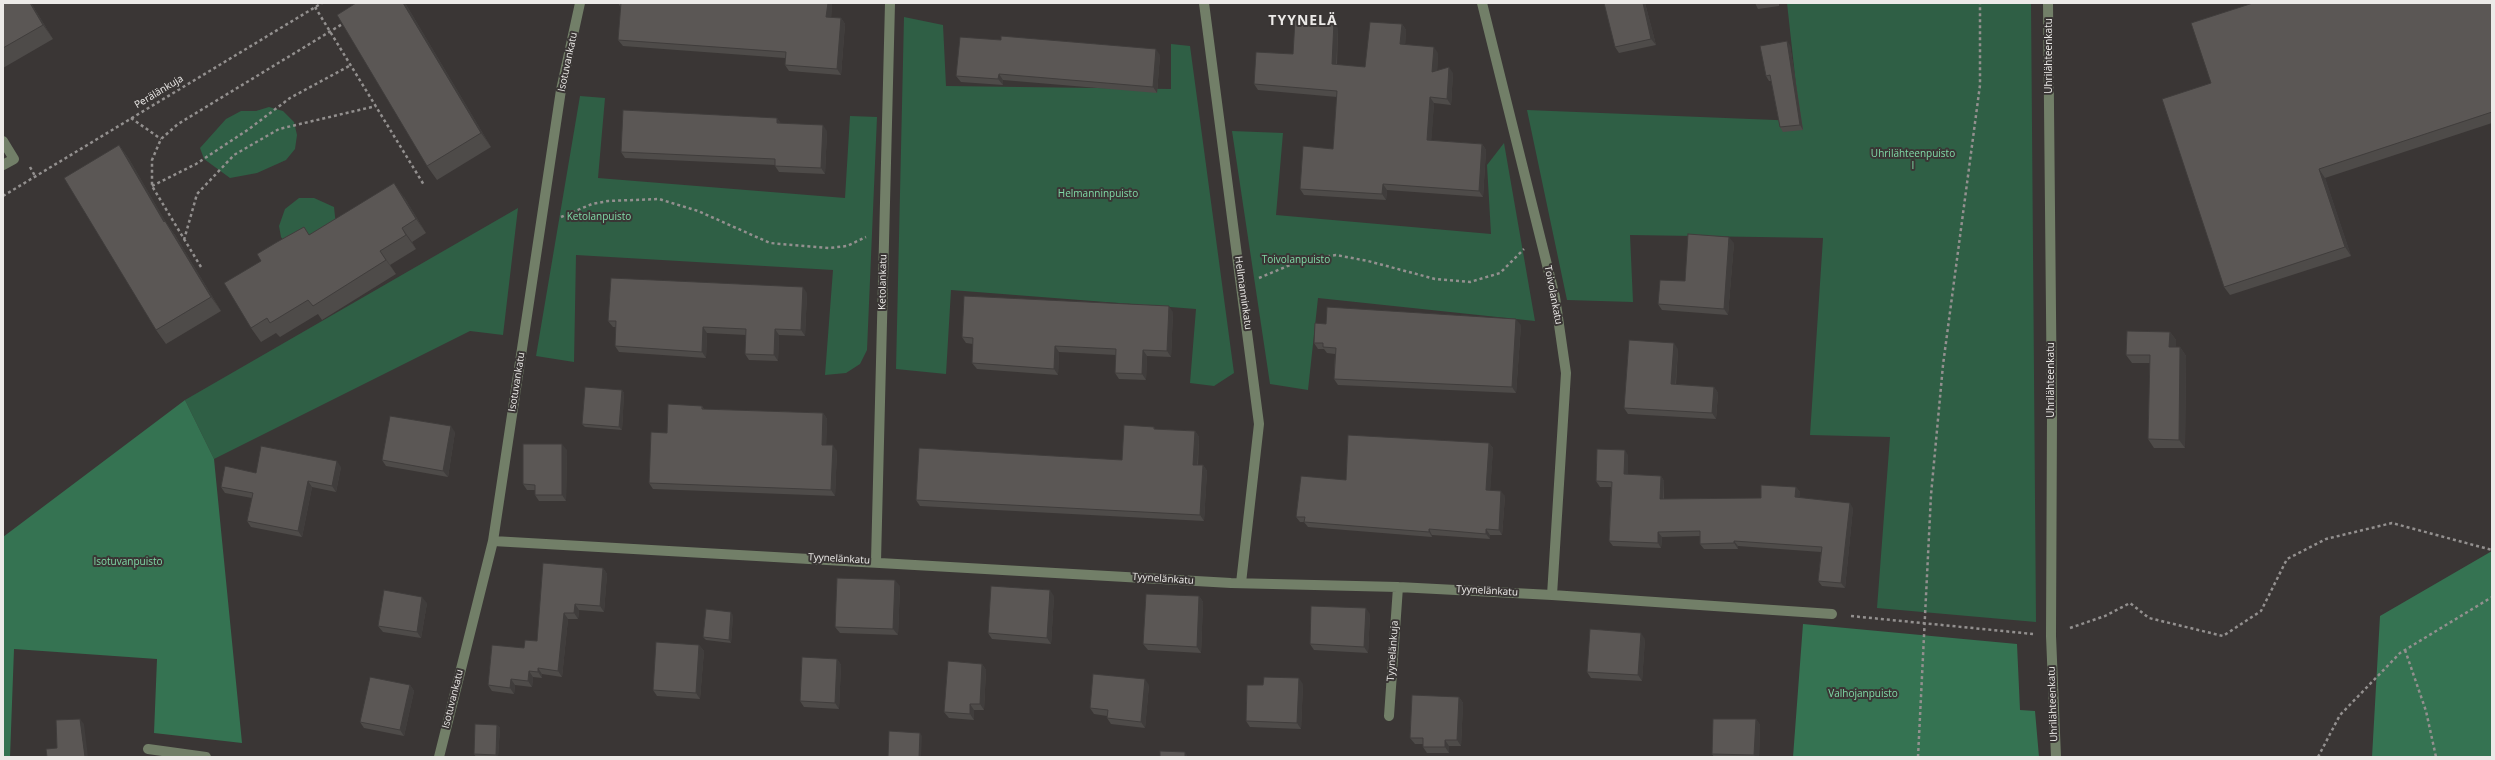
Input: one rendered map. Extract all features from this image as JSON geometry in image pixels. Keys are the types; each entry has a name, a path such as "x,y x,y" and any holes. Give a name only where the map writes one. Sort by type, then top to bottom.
{"street":[{"name":"Isotuvankatu","path":"438,757 494,541 561,90 580,3"},
{"name":"Ketolankatu","path":"876,561 890,3"},
{"name":"Hellmanninkatu","path":"1204,3 1259,424 1241,583"},
{"name":"Toivolankatu","path":"1482,3 1555,297 1566,373 1552,594"},
{"name":"Uhrilähteenkatu","path":"2048,3 2052,407 2050,636 2056,757"},
{"path":"3,140 14,159 3,165"},
{"name":"Tyynelänkatu","path":"494,541 876,561 1241,583 1398,587 1552,594 1832,614"},
{"name":"Tyynelänkuja","path":"1389,716 1398,587"},
{"path":"148,749 206,757"}],"path":[{"name":"Perälänkuja","path":"3,196 322,3"},
{"path":"1918,757 1931,495 1942,372 1980,85 1980,3"},
{"path":"315,7 424,185"},
{"path":"201,267 152,186 152,160 161,139 178,124 349,20"},
{"path":"152,186 196,164 249,129 290,98 351,65"},
{"path":"184,240 197,194 234,156 279,130 376,106"},
{"path":"131,118 161,139"},
{"path":"541,224 592,204 641,199 659,199 676,203 722,221 756,238 770,243 829,248 847,246 884,228"},
{"path":"1242,287 1280,268 1302,260 1336,255 1368,261 1435,279 1470,282 1500,273 1539,235"},
{"path":"1832,614 2050,636 2105,616 2130,603 2149,618 2223,636 2261,611 2287,559 2326,539 2392,524 2492,550"},
{"path":"2318,757 2340,715 2405,650 2492,597"},
{"path":"2405,650 2426,711 2436,757"}],"green space":[{"name":"Uhrilähteenpuisto I","path":"1787,3 2031,3 2036,622 1877,608 1890,437 1810,435 1823,238 1630,235 1633,302 1567,300 1527,110 1800,121"},
{"name":"Helmanninpuisto","path":"904,17 943,25 946,86 1171,89 1171,44 1190,46 1234,373 1214,386 1190,383 1196,309 951,290 946,374 896,369"},
{"name":"Ketolanpuisto","path":"580,96 605,98 598,178 845,198 850,116 877,117 867,350 860,364 846,373 825,375 833,270 576,255 574,362 536,356"},
{"path":"269,107 283,111 294,122 297,135 295,149 286,160 257,173 230,178 204,159 200,148 226,119 241,111 256,111"},
{"name":"Toivolanpuisto","path":"1232,131 1283,133 1276,215 1491,234 1487,165 1504,143 1535,321 1318,298 1308,390 1270,384"},
{"path":"299,198 314,198 334,207 336,226 292,252 281,237 279,226 285,209"},
{"path":"518,208 503,335 470,331 214,459 185,400"},
{"name":"Isotuvanpuisto","path":"185,400 214,459 242,743 154,733 157,659 14,649 10,757 3,757 3,537"},
{"path":"2492,551 2492,757 2372,757 2380,616"},
{"name":"Valhojanpuisto","path":"1803,624 2017,644 2020,710 2035,711 2039,757 1793,757"}],"building":[{"path":"3,3 30,3 43,25 3,48"},
{"path":"356,3 403,3 481,133 427,166 337,15"},
{"path":"621,3 828,3 826,17 841,18 837,69 785,65 786,52 618,40"},
{"path":"1604,3 1643,3 1651,39 1615,47"},
{"path":"2253,3 2492,3 2492,112 2319,169 2345,247 2224,287 2162,99 2211,83 2191,23"},
{"path":"1295,20 1334,22 1332,64 1365,67 1370,22 1402,24 1400,44 1434,47 1432,72 1449,67 1447,99 1430,97 1427,140 1482,144 1479,191 1383,184 1382,194 1300,189 1303,146 1333,149 1337,91 1254,84 1256,52 1293,54"},
{"path":"1001,36 1156,49 1153,87 999,74 998,79 956,76 960,37 1001,40"},
{"path":"1787,41 1800,125 1780,127 1770,75 1766,76 1760,46"},
{"path":"623,110 777,118 777,123 823,125 821,168 775,166 775,159 621,152"},
{"path":"119,145 164,222 165,221 211,297 156,330 64,178"},
{"path":"394,183 416,219 402,228 406,235 380,251 386,260 313,306 308,300 270,323 267,318 251,328 224,283 261,261 257,254 277,242 304,227 309,235"},
{"path":"1688,234 1729,237 1724,309 1658,304 1660,280 1685,281"},
{"path":"611,278 803,287 801,330 775,329 774,355 745,354 746,329 703,327 702,352 615,346 616,321 608,321"},
{"path":"964,296 1169,306 1167,351 1143,350 1142,374 1115,373 1116,349 1055,346 1054,369 972,363 973,338 962,337"},
{"path":"1327,307 1516,319 1512,387 1334,379 1336,348 1323,347 1323,343 1314,343 1315,323 1326,324"},
{"path":"2127,331 2170,332 2169,347 2180,347 2179,440 2148,439 2150,355 2126,355"},
{"path":"1629,340 1674,343 1671,384 1714,387 1712,413 1624,408"},
{"path":"585,387 622,390 619,427 582,424"},
{"path":"668,404 702,406 702,409 823,413 822,445 833,445 831,490 649,483 651,432 667,433"},
{"path":"390,416 451,426 443,471 382,460"},
{"path":"1124,425 1154,427 1154,429 1195,431 1193,465 1203,465 1200,515 916,500 919,448 1122,460"},
{"path":"1348,435 1489,443 1486,490 1501,491 1499,530 1486,529 1486,534 1429,529 1429,532 1304,522 1305,517 1296,517 1301,476 1346,480"},
{"path":"523,444 562,444 562,495 535,495 535,485 523,484"},
{"path":"261,446 337,461 332,486 308,481 298,531 247,521 253,493 221,487 225,466 256,473"},
{"path":"1597,449 1625,450 1624,474 1661,476 1660,499 1761,498 1761,485 1796,487 1795,497 1850,503 1841,583 1818,581 1822,547 1734,541 1734,543 1700,544 1700,531 1658,532 1658,543 1609,541 1612,482 1596,481"},
{"path":"543,563 603,568 600,606 575,604 574,613 564,613 558,671 538,668 538,672 529,671 528,681 511,679 510,688 488,685 492,645 524,648 525,640 537,641"},
{"path":"837,578 895,580 893,629 835,627"},
{"path":"991,586 1050,590 1047,638 988,633"},
{"path":"384,590 422,597 417,632 378,626"},
{"path":"1146,594 1199,596 1197,647 1143,644"},
{"path":"1311,606 1366,608 1364,647 1310,644"},
{"path":"706,609 731,612 729,640 703,637"},
{"path":"1590,629 1641,633 1638,675 1587,672"},
{"path":"656,642 699,645 696,693 653,690"},
{"path":"802,657 837,659 835,703 800,701"},
{"path":"948,661 982,664 980,704 970,704 970,714 944,712"},
{"path":"1093,674 1145,679 1141,722 1107,718 1108,710 1090,708"},
{"path":"370,677 410,685 400,730 360,722"},
{"path":"1264,677 1299,678 1297,723 1246,721 1247,685 1263,685"},
{"path":"1412,695 1459,697 1457,740 1445,740 1445,747 1423,747 1423,738 1410,738"},
{"path":"80,719 85,757 47,757 46,749 57,748 56,720"},
{"path":"1713,719 1756,719 1754,755 1712,754"},
{"path":"475,724 497,725 496,755 474,754"},
{"path":"889,731 920,733 919,757 888,757"},
{"path":"1160,751 1185,752 1185,757 1160,757"}],"district":[{"name":"TYYNELÄ","path":"1303,21"}]}
